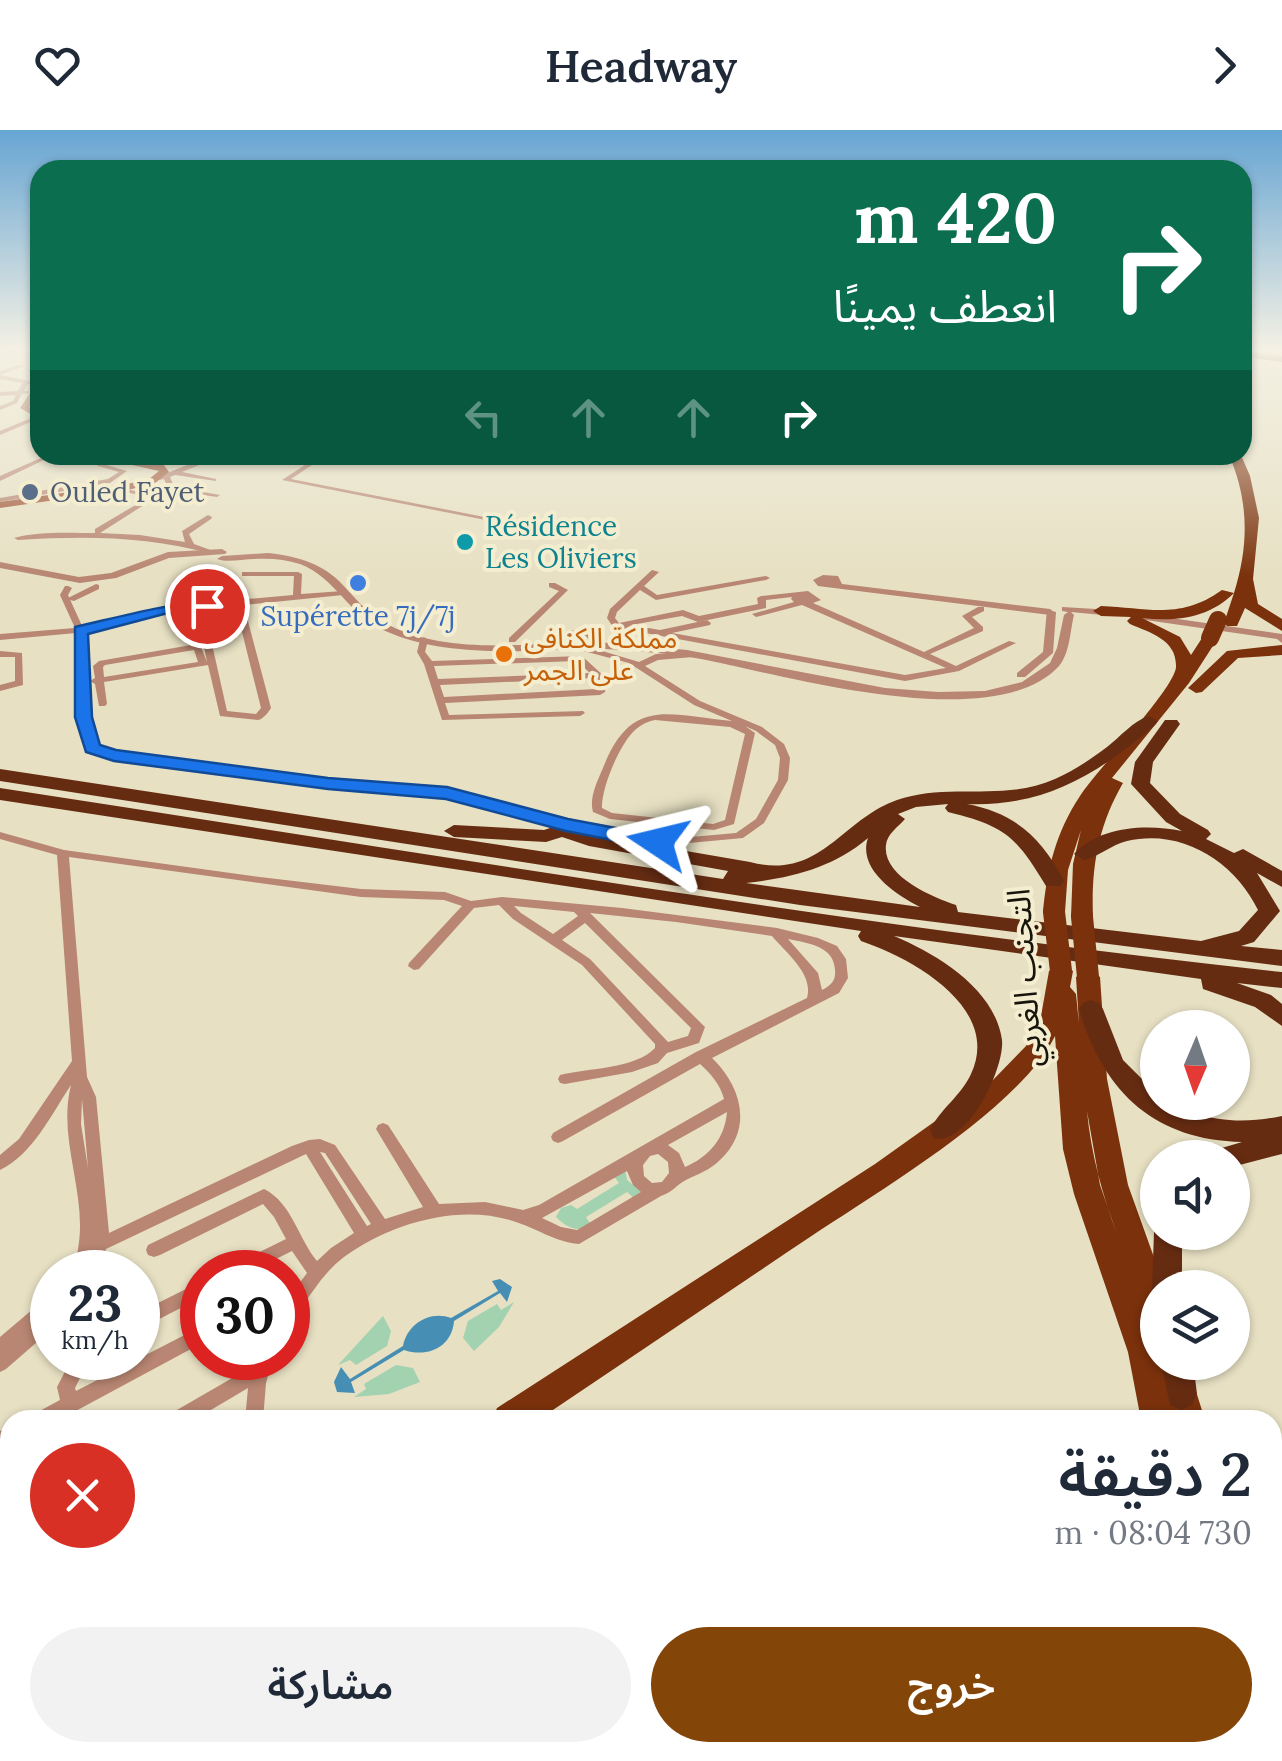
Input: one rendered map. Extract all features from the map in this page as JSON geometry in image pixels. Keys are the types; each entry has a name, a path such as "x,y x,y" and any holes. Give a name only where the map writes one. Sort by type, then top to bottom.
{"highway":[{"name":"التجنب الغربي","path":"1221,630 1240,544 1241,522 1236,485 1227,465"},
{"name":"التجنب الغربي","path":"1061,949 1082,917 1080,871 1091,822 1113,784 1172,724 1189,684 1247,579 1254,539 1253,506 1239,465"},
{"path":"1247,579 1252,606 1282,626"},
{"path":"1101,611 1188,614 1210,608 1227,593"},
{"path":"1135,621 1164,634 1182,649 1189,684 1234,654 1282,650"},
{"name":"التجنب الغربي","path":"1156,1410 1144,1352 1088,1194 1077,1149 1053,881 1072,818 1149,722 1189,684"},
{"path":"640,884 780,872 844,848 880,815 910,802 1002,798 1047,791 1094,769 1149,722"},
{"path":"1172,724 1144,762 1140,784 1174,818 1282,880"},
{"path":"0,774 350,826 640,884 888,941 940,970 964,994 983,1024 990,1056 978,1089 943,1130"},
{"path":"0,794 1282,980"},
{"path":"1053,881 1040,853 1022,832 990,817 959,809 924,808 910,812 889,824 875,846 876,856 888,876 928,903 1061,949 1216,984 1263,1001 1282,1017"},
{"path":"350,826 546,836 564,827 589,840 780,872"},
{"path":"1061,949 1222,944 1246,937 1270,911 1262,888 1243,868 1190,838 1124,833 1100,841 1084,854"},
{"path":"1156,946 1282,958"},
{"name":"التجنب الغربي","path":"1061,949 1091,1009 1094,1079 1114,1186 1144,1270"},
{"path":"524,1410 1002,1087 1035,1052 1053,1016 1061,949"},
{"path":"1091,1009 1116,1070 1155,1104 1209,1128 1261,1132 1282,1127"},
{"path":"1250,1151 1282,1143"}],"main road":[{"path":"0,502 152,482 162,476 163,467 148,465"}],"street":[{"path":"0,479 30,465"},
{"path":"0,502 110,481 124,471 114,465"},
{"path":"152,482 199,465"},
{"path":"306,465 285,480 526,526"},
{"path":"171,474 214,480"},
{"path":"171,474 171,489 217,495"},
{"path":"96,533 155,496 113,488"},
{"path":"190,545 185,532 208,517"},
{"path":"18,538 96,533 190,545 220,555"},
{"path":"74,589 168,556 290,554 334,572 376,613 408,628 459,640 512,640 692,655 865,688 996,695 1015,690 1053,666 1060,655 1068,612"},
{"path":"0,568 74,589 96,587 162,562 220,555 294,559 317,567 375,622 424,640 464,646 687,647 874,682 976,690 1006,684 1044,660 1051,611"},
{"path":"616,625 611,614 654,572"},
{"path":"245,574 298,574 297,597"},
{"path":"639,586 656,598 766,578"},
{"path":"652,634 807,598 829,583 1282,640"},
{"path":"512,640 564,590 552,585"},
{"path":"74,589 86,736 92,748 100,752 364,788 447,793 564,827 658,842 739,836 760,820 782,780 785,758 780,744 759,729 696,703 639,665 612,654 578,645 429,664"},
{"path":"0,638 80,631 135,620 161,610 206,608 234,607 242,610 266,708 263,714 251,718 223,714 201,614 206,608 343,593"},
{"path":"616,625 683,612 698,619 762,606 761,598 807,598 959,668"},
{"path":"807,598 959,668"},
{"path":"928,652 980,628 966,616 981,609"},
{"path":"1068,612 1101,611 1282,640"},
{"path":"616,625 900,677 959,668 1012,642"},
{"path":"424,640 420,652 429,664 444,718 580,713"},
{"path":"442,700 600,692 601,678 585,661 578,645"},
{"path":"102,704 98,666 102,662 200,648 213,709"},
{"path":"0,654 18,655 20,682 0,688"},
{"path":"639,665 656,657 692,655"},
{"path":"82,682 204,664"},
{"path":"435,682 597,674"},
{"path":"650,717 732,724 747,729 750,737 730,822 714,827 657,821 610,816 595,806 621,738 650,717"},
{"path":"657,821 658,842"},
{"path":"0,835 63,853 361,893 444,896 470,905 502,901 774,931 823,943 838,956 842,969 840,986 701,1056 558,1138"},
{"path":"63,853 80,1069 89,1096 99,1250"},
{"path":"502,901 517,916 586,962 662,1042 662,1049"},
{"path":"414,966 470,905"},
{"path":"555,939 581,912"},
{"path":"565,1079 632,1067 653,1058 662,1049 694,1039 698,1028 581,912"},
{"path":"774,931 814,976 816,993 810,1002"},
{"path":"310,1282 337,1253 364,1236 435,1212 478,1208 524,1216 565,1235 580,1237 677,1177 707,1164 728,1142 735,1123 734,1101 722,1074 701,1056"},
{"path":"0,1164 24,1143 80,1069"},
{"path":"80,1069 74,1101 86,1250"},
{"path":"524,1216 538,1213 734,1101"},
{"path":"384,1129 435,1212"},
{"path":"101,1244 309,1146 330,1149 382,1228"},
{"path":"309,1146 364,1236"},
{"path":"653,1150 672,1155 679,1166 677,1177"},
{"path":"636,1158 632,1170 638,1182 661,1188"},
{"path":"154,1250 258,1196 270,1198 275,1204 308,1265 317,1272"},
{"path":"279,1250 295,1242"},
{"path":"0,1348 30,1323"},
{"path":"0,1362 30,1337"},
{"path":"59,1410 180,1346"},
{"path":"70,1380 66,1387 70,1404"},
{"path":"192,1410 239,1380"},
{"path":"255,1410 260,1380"}],"green space":[{"path":"625,1169 627,1180 642,1192 635,1199 627,1192 586,1217 591,1225 582,1229 568,1226 556,1217 561,1208 571,1205 577,1209 619,1183 613,1175"},
{"path":"514,1302 499,1327 474,1351 463,1338 468,1321 497,1304 501,1310"},
{"path":"383,1316 391,1331 387,1346 356,1365 350,1360 338,1365"},
{"path":"396,1365 413,1368 420,1382 389,1394 354,1397 366,1389 364,1384"}],"water":[{"path":"500,1279 512,1287 507,1302 500,1293 454,1321 444,1344 430,1351 404,1350 351,1382 355,1393 337,1392 334,1382 341,1367 350,1379 403,1346 414,1325 435,1316 451,1318 498,1291 492,1281"}],"place":[{"name":"Ouled Fayet","path":"30,492"},
{"name":"Résidence Les Oliviers","path":"465,542"},
{"name":"Supérette 7j/7j","path":"358,583"},
{"name":"مملكة الكنافى على الجمر","path":"504,654"}],"route":[{"path":"207,606 161,610 135,620 80,631 84,717 92,748 114,756 364,788 447,793 566,825 658,842"}]}
